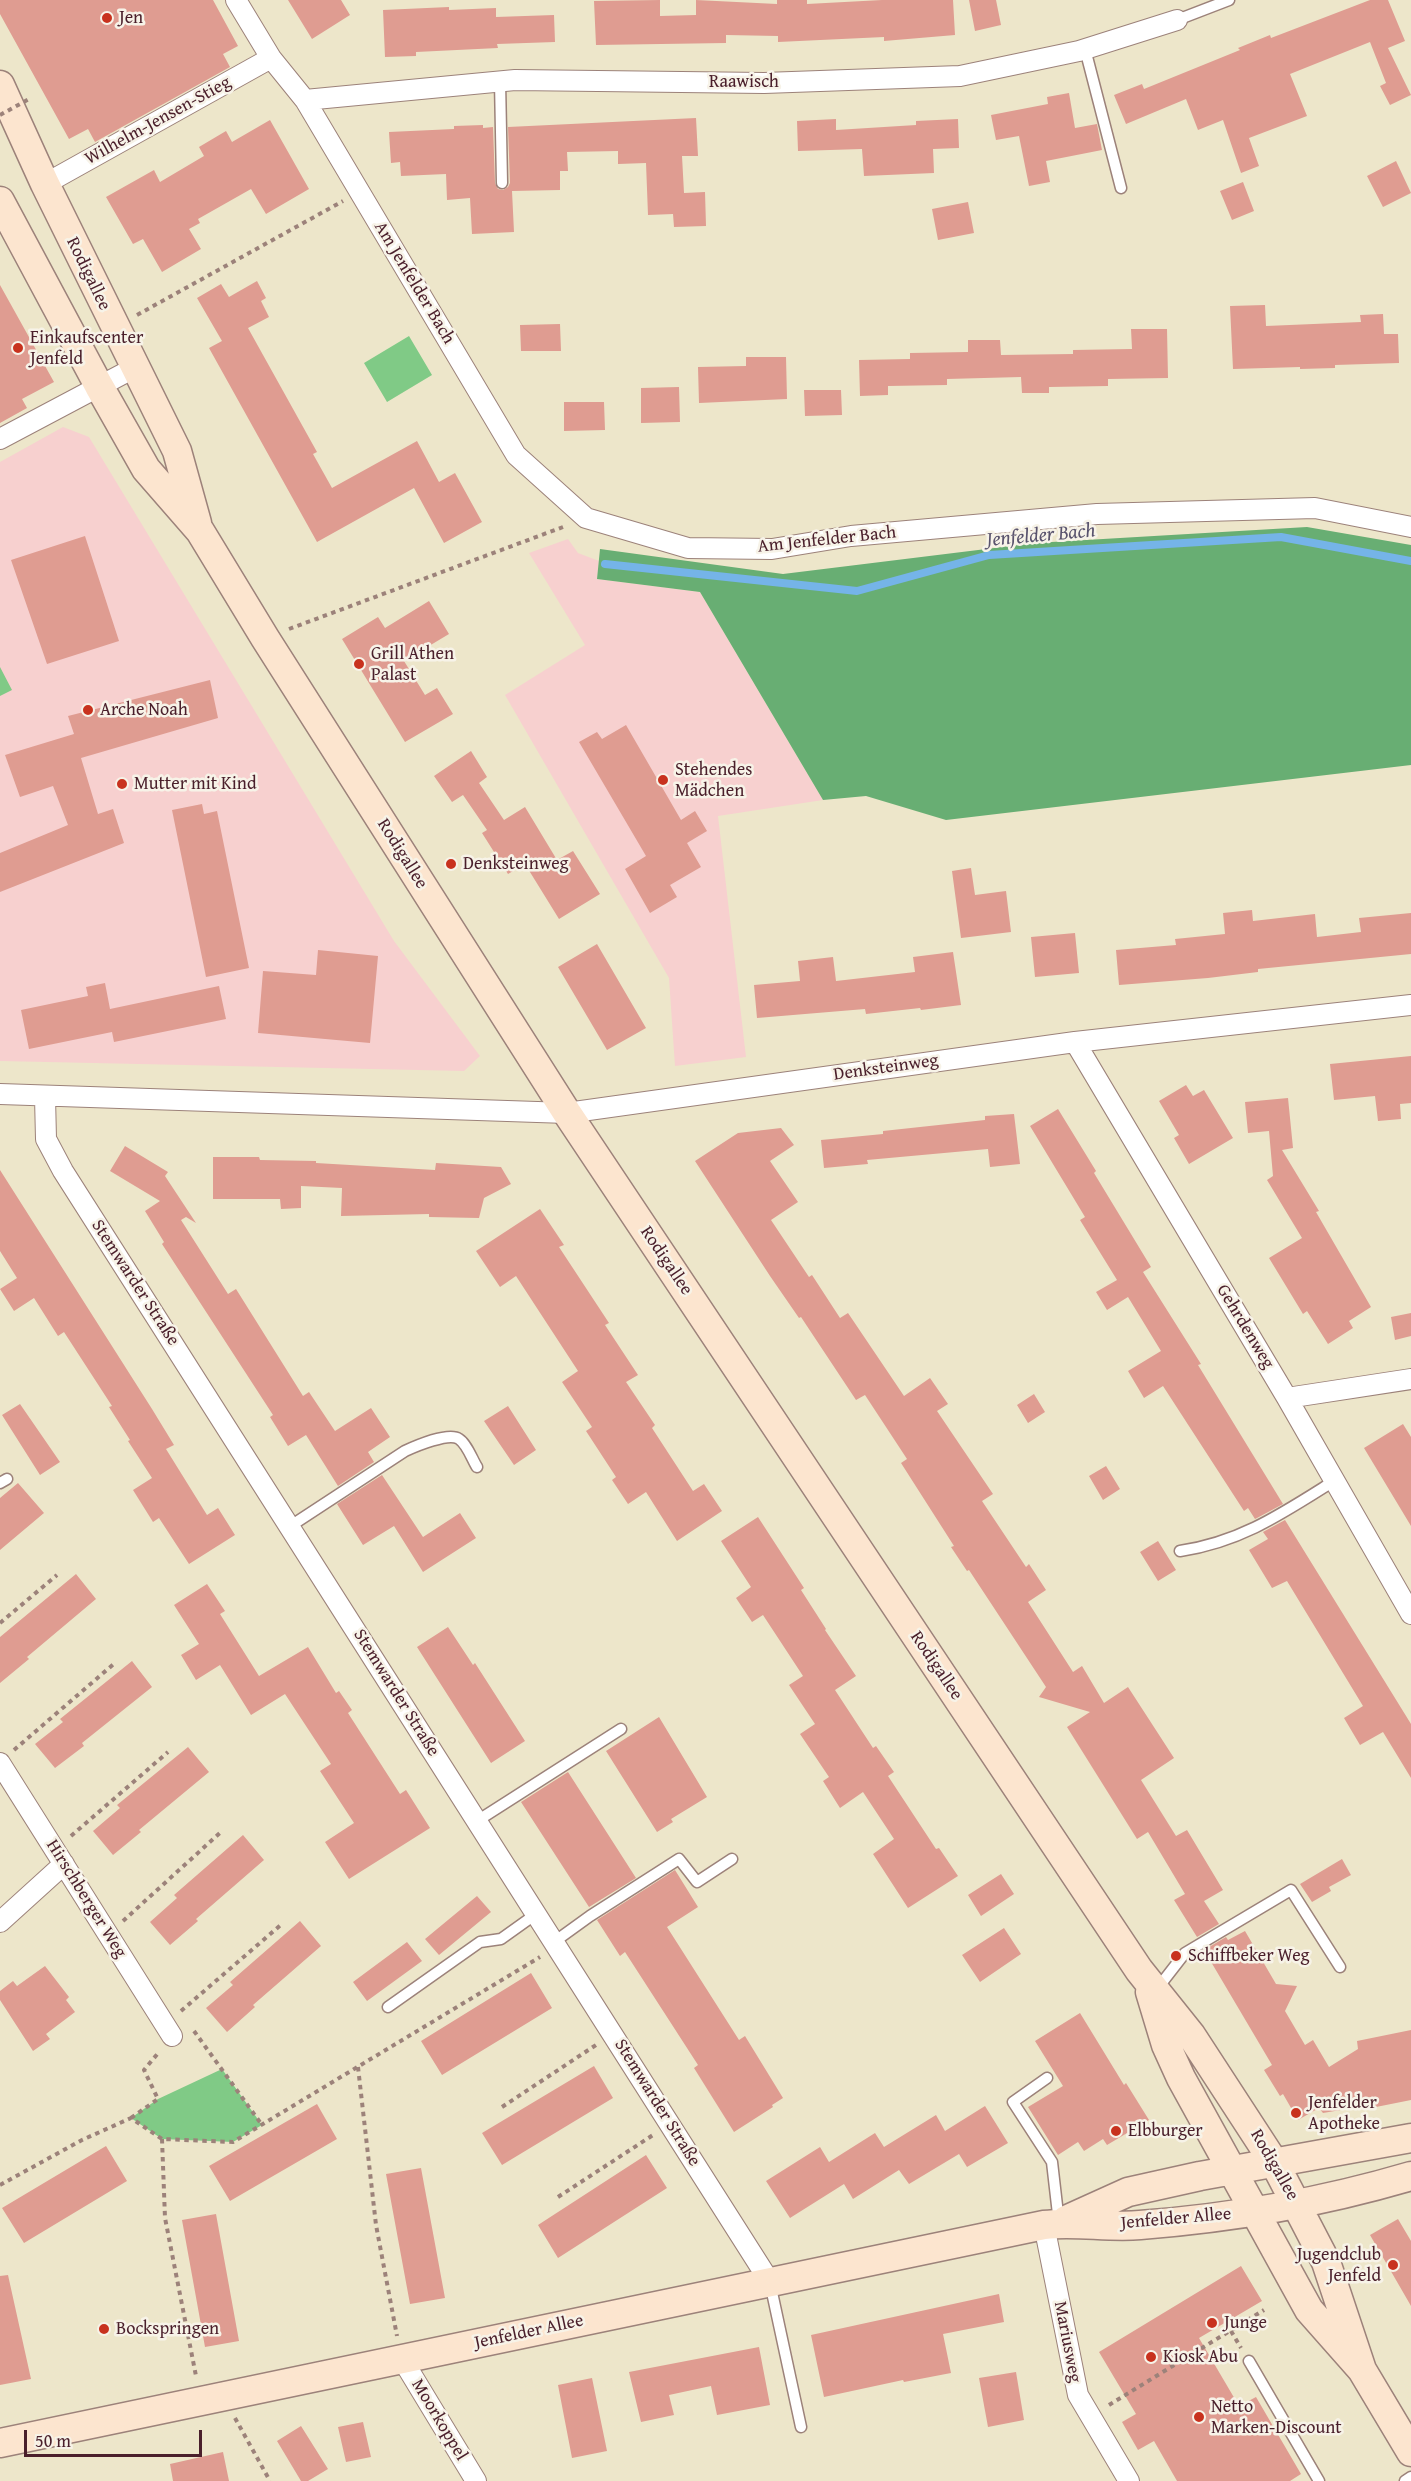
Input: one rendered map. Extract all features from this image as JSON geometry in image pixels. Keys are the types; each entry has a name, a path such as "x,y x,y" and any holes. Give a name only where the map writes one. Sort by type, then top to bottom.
{"main road":[{"name":"Rodigallee","path":"0,85 114,328 177,451 200,531"},
{"name":"Rodigallee","path":"0,201 99,386 147,469 200,531 264,638 567,1113 1151,1987 1215,2068 1275,2164 1326,2262 1362,2370"},
{"name":"Rodigallee","path":"1151,1987 1170,2053 1181,2078 1309,2310 1362,2370 1411,2452"},
{"path":"1233,2170 1411,2138"},
{"name":"Jenfelder Allee","path":"0,2443 1052,2224 1128,2192 1233,2170"},
{"path":"1256,2211 1353,2193 1411,2176"},
{"name":"Jenfelder Allee","path":"1052,2224 1138,2226 1256,2211"}],"street":[{"name":"Am Jenfelder Bach","path":"236,0 271,58 305,100 516,455 586,519 688,548 772,549 851,536 1097,514 1315,508 1411,527"},
{"name":"Raawisch","path":"305,100 500,81 765,83 960,75 1085,49 1177,20"},
{"name":"Wilhelm-Jensen-Stieg","path":"45,184 271,58"},
{"path":"0,439 134,368"},
{"name":"Denksteinweg","path":"0,1094 567,1113 1075,1042 1411,1005"},
{"name":"Gehrdenweg","path":"1075,1042 1287,1398 1411,1614"},
{"name":"Stemwarder Straße","path":"45,1097 46,1139 63,1171 770,2282"},
{"path":"1287,1398 1411,1378"},
{"name":"Hirschberger Weg","path":"4,1759 59,1857 172,2036"},
{"path":"0,1922 59,1857"},
{"name":"Mariusweg","path":"1052,2224 1078,2395 1129,2481"},
{"name":"Moorkoppel","path":"402,2359 476,2481"}],"lane":[{"path":"1177,20 1229,0"},
{"path":"1085,49 1121,188"},
{"path":"500,81 502,183"},
{"path":"290,1527 405,1451 421,1444 454,1437 459,1439 477,1467"},
{"path":"1180,1551 1208,1547 1256,1529 1334,1480"},
{"path":"477,1821 621,1729"},
{"path":"555,1945 590,1916 679,1859 697,1882 732,1859"},
{"path":"1151,1987 1185,1953 1292,1890 1340,1967"},
{"path":"388,2007 480,1942 501,1939 536,1914"},
{"path":"1047,2079 1013,2102 1052,2162 1052,2224"},
{"path":"770,2282 801,2427"},
{"path":"1249,2361 1319,2481"},
{"path":"1405,2481 1411,2477"}],"path":[{"path":"0,115 31,98"},
{"path":"114,328 359,192"},
{"path":"264,638 586,519"},
{"path":"0,1623 57,1575"},
{"path":"4,1759 116,1662"},
{"path":"59,1857 168,1752"},
{"path":"108,1934 222,1831"},
{"path":"186,2020 180,2012 283,1923"},
{"path":"131,2118 162,2139 233,2142 555,1945"},
{"path":"192,2028 262,2125"},
{"path":"502,2107 612,2034"},
{"path":"0,2185 82,2140 131,2118 158,2099 144,2070 172,2036"},
{"path":"358,2067 376,2225 402,2359"},
{"path":"558,2197 670,2124"},
{"path":"162,2139 165,2218 212,2399 270,2481"},
{"path":"1090,2416 1264,2310"}],"shaded area":[{"path":"63,427 89,437 394,941 480,1056 464,1071 0,1061 0,462"},
{"path":"568,539 578,553 599,561 597,579 700,592 823,800 718,816 746,1057 675,1066 669,978 505,695 585,645 529,553"}],"green space":[{"path":"409,336 432,375 387,402 364,363"},
{"path":"1307,527 1411,545 1411,765 946,820 866,796 823,800 700,592 597,579 600,549 783,574 1035,543"},
{"path":"0,667 12,690 0,696"},
{"path":"222,2069 262,2125 233,2142 162,2139 131,2118 158,2099"}],"building":[{"path":"0,0 213,0 238,46 223,54 230,67 95,142 88,129 69,139 0,14"},
{"path":"288,0 341,0 350,15 312,39"},
{"path":"660,0 660,16 696,15 696,0 777,4 777,0 807,0 807,4 882,0 953,0 955,35 884,41 884,37 778,42 778,36 726,35 726,43 596,45 594,1"},
{"path":"969,0 996,0 1001,25 975,31"},
{"path":"1370,0 1388,0 1405,41 1388,48 1411,95 1390,105 1380,86 1386,83 1370,42 1290,74 1307,116 1249,138 1259,166 1241,173 1223,120 1198,130 1186,99 1126,124 1114,95 1142,84 1144,89 1240,50 1238,48 1270,35 1271,38"},
{"path":"449,7 449,10 496,8 496,17 554,15 555,42 497,44 498,48 416,52 416,56 385,57 383,10"},
{"path":"1069,93 1075,128 1097,124 1102,150 1046,161 1050,182 1029,186 1019,136 996,140 991,115 1048,104 1047,97"},
{"path":"696,118 698,156 682,156 684,193 705,192 706,226 674,227 673,214 648,215 646,163 618,164 618,151 567,152 568,171 560,171 560,190 512,191 514,232 472,234 470,198 447,200 446,174 401,176 400,162 391,163 389,132 454,129 454,126 493,127 495,183 498,189 503,190 510,183 508,127"},
{"path":"836,119 836,130 916,125 916,121 958,119 959,148 933,149 934,173 864,176 862,149 798,151 797,121"},
{"path":"270,120 309,189 266,214 251,189 198,219 200,223 189,229 201,249 162,272 143,239 133,244 106,197 154,170 160,182 204,156 199,147 226,131 232,142"},
{"path":"1396,161 1411,193 1383,207 1367,176"},
{"path":"1243,182 1254,211 1232,220 1220,191"},
{"path":"968,202 974,233 938,240 932,209"},
{"path":"257,281 266,298 261,301 269,317 248,328 317,452 313,454 332,488 417,441 439,482 455,473 482,522 444,543 414,488 317,542 209,348 222,341 197,298 221,284 229,297"},
{"name":"Einkaufscenter Jenfeld","path":"0,285 54,382 22,399 27,408 0,423"},
{"path":"1265,305 1266,326 1361,322 1360,315 1383,314 1384,334 1398,334 1399,363 1335,365 1335,368 1233,369 1230,306"},
{"path":"560,324 561,351 521,351 520,325"},
{"path":"1131,329 1167,329 1168,378 1108,379 1108,386 1049,387 1049,393 1022,393 1021,377 947,379 947,385 888,386 888,395 860,396 859,360 910,359 910,353 968,352 968,340 1000,340 1001,355 1073,354 1073,350 1132,349"},
{"path":"746,357 786,357 787,399 699,403 698,367 746,366"},
{"path":"679,387 680,422 641,423 641,388"},
{"path":"804,390 841,390 842,415 805,416"},
{"path":"564,402 604,402 605,430 564,431"},
{"path":"85,536 119,641 47,664 11,560"},
{"path":"429,601 449,634 404,661 425,695 437,688 453,714 405,742 342,639 378,617 385,628"},
{"path":"210,680 218,718 81,758 98,814 113,809 124,843 0,892 0,853 68,825 53,786 20,797 5,755 74,734 68,716"},
{"path":"626,725 681,820 695,811 707,831 687,843 701,867 670,885 677,897 650,913 625,869 646,856 579,742 597,732 602,739"},
{"path":"471,751 487,777 479,783 504,820 525,807 557,860 573,851 600,894 559,919 525,864 508,874 482,833 487,830 463,795 452,802 434,776"},
{"path":"202,804 204,814 217,811 249,968 206,977 172,810"},
{"path":"971,868 975,895 1006,891 1011,932 961,938 952,871"},
{"path":"1252,910 1253,921 1315,914 1317,937 1361,932 1359,918 1411,913 1411,954 1258,969 1258,972 1208,978 1119,985 1116,950 1176,945 1175,939 1225,934 1223,913"},
{"path":"1075,933 1079,973 1035,977 1031,937"},
{"path":"597,944 646,1028 607,1050 558,967"},
{"path":"318,950 378,956 370,1043 258,1033 263,971 316,975"},
{"path":"953,952 961,1005 866,1014 865,1009 757,1018 754,985 800,981 798,961 833,957 836,981 915,972 913,957"},
{"path":"105,983 110,1009 219,986 226,1019 114,1042 112,1032 29,1049 21,1010 88,996 86,987"},
{"path":"1411,1056 1411,1103 1400,1104 1401,1119 1378,1121 1375,1096 1334,1100 1330,1064"},
{"path":"1186,1085 1193,1096 1204,1090 1233,1138 1189,1164 1174,1138 1179,1135 1159,1101"},
{"path":"1288,1098 1293,1148 1282,1150 1319,1211 1316,1212 1371,1307 1349,1321 1353,1328 1328,1344 1307,1311 1303,1314 1269,1258 1302,1238 1267,1180 1273,1176 1269,1131 1248,1133 1245,1102"},
{"path":"1058,1109 1151,1267 1143,1272 1201,1364 1198,1365 1283,1504 1255,1519 1248,1508 1244,1511 1163,1386 1144,1398 1128,1371 1161,1351 1128,1297 1107,1310 1096,1292 1117,1280 1080,1220 1085,1217 1030,1126"},
{"path":"1014,1114 1020,1164 990,1167 988,1149 867,1160 868,1164 824,1168 821,1140 883,1134 883,1131 985,1120 985,1116"},
{"path":"781,1128 794,1145 770,1161 798,1202 771,1220 809,1277 812,1275 840,1318 848,1313 904,1396 930,1378 948,1404 937,1411 993,1494 982,1501 1026,1567 1029,1564 1046,1590 1028,1602 1073,1672 1082,1666 1104,1703 1128,1687 1174,1758 1141,1780 1176,1836 1187,1830 1223,1890 1204,1901 1219,1924 1197,1937 1174,1900 1185,1894 1148,1832 1137,1839 1067,1727 1090,1712 1039,1697 1046,1687 969,1570 967,1571 951,1547 954,1546 901,1463 907,1459 865,1395 856,1400 801,1317 799,1318 770,1276 695,1161 738,1133"},
{"path":"125,1146 168,1172 165,1176 196,1223 186,1217 181,1220 228,1294 236,1289 303,1396 309,1392 335,1431 371,1408 390,1437 368,1452 374,1462 338,1486 306,1435 288,1446 270,1417 273,1415 162,1244 164,1242 145,1211 160,1201 110,1171"},
{"path":"213,1157 259,1157 260,1160 316,1161 316,1163 435,1170 436,1163 501,1167 511,1184 484,1198 479,1218 429,1217 429,1214 341,1216 342,1188 301,1186 301,1208 281,1209 280,1199 213,1199"},
{"path":"0,1170 174,1445 166,1449 207,1515 218,1508 235,1535 189,1564 159,1518 153,1522 133,1490 152,1478 109,1407 112,1406 64,1332 58,1336 34,1298 14,1311 0,1289 17,1278 0,1251"},
{"path":"540,1209 564,1245 559,1247 609,1323 605,1325 638,1375 626,1382 655,1425 652,1428 693,1491 704,1484 722,1511 677,1541 646,1492 628,1504 612,1480 616,1477 586,1431 592,1427 562,1382 578,1371 516,1276 500,1287 476,1251"},
{"path":"1411,1313 1411,1336 1395,1340 1391,1317"},
{"path":"1034,1394 1045,1412 1028,1423 1017,1405"},
{"path":"20,1404 60,1462 40,1475 2,1415"},
{"path":"508,1406 536,1450 514,1465 484,1421"},
{"path":"1403,1424 1411,1437 1411,1526 1364,1448"},
{"path":"1106,1466 1120,1489 1103,1500 1089,1476"},
{"path":"382,1475 423,1537 460,1513 476,1538 423,1572 394,1526 363,1545 337,1504"},
{"path":"18,1483 44,1513 0,1550 0,1498"},
{"path":"758,1517 804,1588 801,1590 825,1630 856,1676 835,1690 873,1748 876,1746 894,1772 888,1776 936,1849 939,1848 958,1876 908,1908 873,1854 894,1839 863,1792 840,1808 823,1781 829,1777 800,1734 815,1724 789,1685 803,1676 763,1615 752,1622 736,1598 751,1587 721,1541"},
{"path":"1285,1520 1411,1724 1411,1778 1383,1732 1360,1745 1344,1718 1363,1706 1287,1581 1272,1588 1249,1550 1268,1539 1263,1532"},
{"path":"1158,1541 1176,1570 1158,1581 1140,1552"},
{"path":"76,1574 96,1599 0,1683 0,1637"},
{"path":"207,1584 225,1611 220,1614 259,1676 308,1647 336,1693 339,1691 352,1710 348,1713 400,1794 406,1790 430,1828 349,1879 325,1842 354,1823 320,1771 331,1764 285,1694 251,1715 220,1665 196,1680 181,1655 199,1644 174,1605"},
{"path":"448,1627 473,1665 475,1663 525,1741 491,1763 417,1647"},
{"path":"132,1661 152,1687 82,1743 84,1746 55,1768 35,1744 63,1722 60,1719"},
{"path":"659,1717 707,1797 671,1819 673,1822 657,1832 606,1751"},
{"path":"188,1747 209,1772 139,1830 141,1832 113,1855 93,1831 120,1808 117,1805"},
{"path":"568,1772 636,1878 589,1907 521,1802"},
{"path":"243,1835 264,1860 196,1919 198,1921 170,1945 150,1922 177,1898 174,1895"},
{"path":"1342,1859 1351,1875 1329,1887 1331,1891 1312,1902 1300,1884"},
{"path":"675,1870 698,1907 667,1927 739,2040 745,2036 783,2098 734,2132 694,2068 698,2065 625,1952 620,1956 597,1920"},
{"path":"1001,1874 1014,1894 981,1916 968,1895"},
{"path":"477,1896 491,1912 439,1955 425,1939"},
{"path":"300,1921 321,1946 253,2005 255,2007 227,2032 206,2008 233,1985 230,1982"},
{"path":"1004,1928 1021,1954 980,1982 962,1955"},
{"path":"1245,1931 1276,1984 1297,1986 1285,2011 1305,2045 1313,2040 1329,2067 1358,2049 1357,2041 1411,2030 1411,2100 1371,2108 1370,2105 1323,2113 1319,2108 1298,2120 1283,2094 1280,2096 1264,2070 1272,2065 1204,1950 1226,1937 1228,1940"},
{"path":"407,1942 422,1961 367,2001 353,1982"},
{"path":"45,1966 69,1997 66,2000 75,2012 46,2034 50,2039 33,2051 0,2000 0,1991 13,1981 17,1986"},
{"path":"531,1973 552,2008 442,2075 421,2041"},
{"path":"1080,2013 1124,2085 1126,2083 1149,2120 1107,2145 1103,2139 1084,2151 1078,2142 1058,2155 1028,2107 1063,2086 1035,2041"},
{"path":"594,2066 613,2098 502,2165 482,2133"},
{"path":"317,2104 337,2139 230,2201 209,2166"},
{"path":"985,2106 1008,2143 967,2167 959,2154 909,2184 899,2170 853,2199 844,2184 790,2218 766,2181 820,2147 829,2162 875,2133 884,2147 936,2115 945,2131"},
{"path":"106,2146 127,2181 24,2243 2,2208"},
{"path":"646,2155 667,2188 558,2258 538,2225"},
{"path":"421,2168 445,2298 410,2304 386,2174"},
{"path":"216,2214 239,2341 205,2347 182,2220"},
{"path":"1398,2219 1411,2241 1411,2306 1370,2235"},
{"name":"Netto Marken-Discount","path":"1241,2266 1262,2301 1199,2338 1239,2406 1256,2397 1301,2474 1290,2481 1177,2481 1154,2441 1138,2450 1122,2422 1136,2414 1099,2352"},
{"path":"8,2275 31,2379 0,2385 0,2276"},
{"path":"999,2294 1004,2322 943,2334 951,2373 904,2382 903,2380 824,2397 811,2335"},
{"path":"759,2347 770,2405 717,2415 711,2386 669,2395 674,2415 641,2422 629,2372"},
{"path":"1016,2372 1024,2420 988,2427 979,2378"},
{"path":"592,2378 607,2451 572,2458 558,2385"},
{"path":"363,2422 371,2457 346,2462 338,2427"},
{"path":"301,2426 328,2469 308,2481 301,2481 277,2441"},
{"path":"223,2452 229,2481 173,2481 170,2464"}],"waterway":[{"name":"Jenfelder Bach","path":"605,564 857,591 989,555 1281,537 1411,561"}],"place":[{"name":"Jen","path":"107,18"},
{"name":"Einkaufscenter Jenfeld","path":"18,348"},
{"name":"Grill Athen Palast","path":"359,664"},
{"name":"Arche Noah","path":"88,710"},
{"name":"Stehendes Mädchen","path":"663,780"},
{"name":"Mutter mit Kind","path":"122,784"},
{"name":"Denksteinweg","path":"451,864"},
{"name":"Schiffbeker Weg","path":"1176,1956"},
{"name":"Jenfelder Apotheke","path":"1296,2113"},
{"name":"Elbburger","path":"1116,2131"},
{"name":"Jugendclub Jenfeld","path":"1393,2265"},
{"name":"Junge","path":"1212,2323"},
{"name":"Bockspringen","path":"104,2329"},
{"name":"Kiosk Abu","path":"1151,2357"},
{"name":"Netto Marken-Discount","path":"1199,2417"}]}
